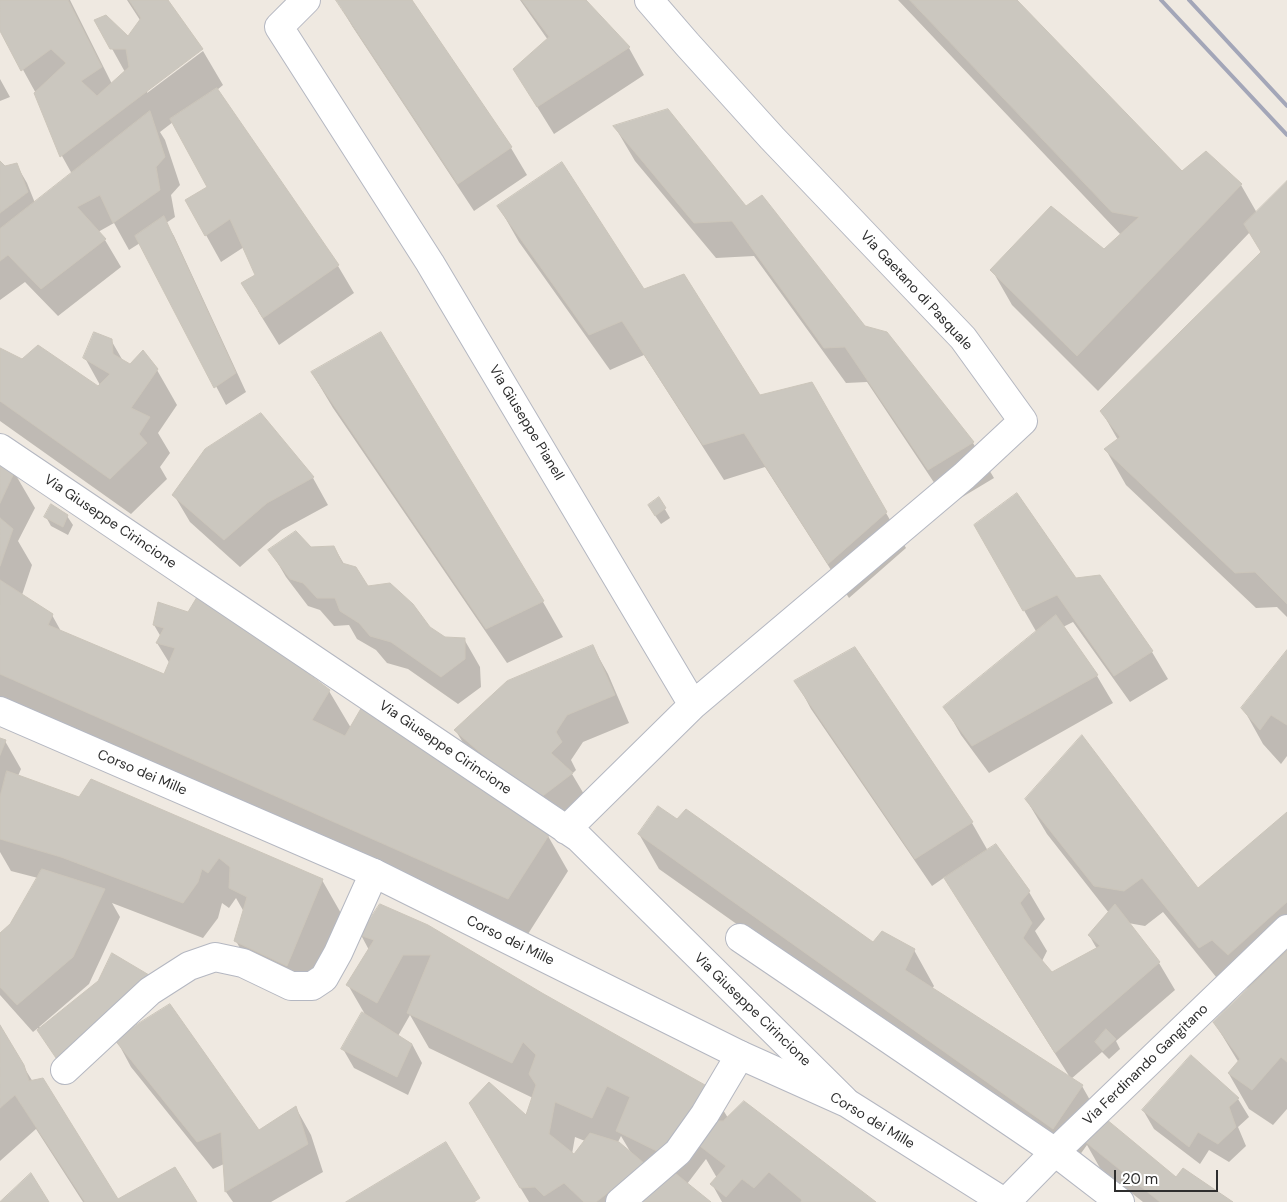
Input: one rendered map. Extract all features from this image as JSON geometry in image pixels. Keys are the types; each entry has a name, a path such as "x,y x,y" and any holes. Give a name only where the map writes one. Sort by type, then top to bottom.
{"street":[{"name":"Via Giuseppe Pianell","path":"306,0 279,27 430,263 693,705"},
{"name":"Via Gaetano di Pasquale","path":"649,0 686,44 772,138 963,338 1023,421 964,476 693,705"},
{"name":"Via Giuseppe Cirincione","path":"0,448 579,838 847,1103"},
{"path":"566,830 693,705"},
{"name":"Corso dei Mille","path":"0,711 374,874 740,1055 847,1103 1005,1202"},
{"path":"65,1070 150,992 189,966 215,957 244,963 290,986 312,986 324,978 338,953 374,874"},
{"name":"Via Ferdinando Gangitano","path":"1005,1202 1287,930"},
{"path":"740,938 1055,1152 1120,1202"},
{"path":"620,1202 678,1152 705,1114 740,1055"}],"building":[{"path":"0,0 68,0 102,67 81,81 97,96 129,67 126,49 110,49 94,20 106,15 128,36 141,18 129,0 168,0 203,49 60,157 34,93 66,63 51,49 21,71 0,31"},
{"path":"336,0 412,0 512,147 458,184"},
{"path":"522,0 586,0 630,47 537,107 513,69 549,37"},
{"path":"910,0 1017,0 1182,171 1206,151 1242,184 1077,356 990,270 1051,206 1104,249 1139,217 1112,212"},
{"path":"217,88 339,265 263,318 241,283 255,275 230,219 205,236 185,200 207,187 170,119"},
{"path":"668,109 746,206 762,195 865,326 887,332 974,442 928,470 845,347 824,348 732,221 694,223 613,126"},
{"path":"150,111 165,157 156,167 160,190 113,223 100,195 77,207 106,239 41,289 8,255 0,261 0,229"},
{"path":"0,161 5,166 17,163 28,192 0,213"},
{"path":"562,162 644,289 684,274 760,395 812,382 887,512 828,564 744,433 703,445 622,321 589,335 497,206"},
{"path":"1287,181 1287,604 1255,572 1235,573 1104,449 1120,437 1100,411 1261,252 1244,224"},
{"path":"164,216 236,373 214,388 135,236"},
{"path":"94,332 112,339 113,354 130,364 143,350 158,369 131,408 150,417 139,434 147,443 110,479 0,401 0,348 22,359 38,345 98,386 110,374 83,358"},
{"path":"381,332 544,601 486,629 311,372"},
{"path":"261,413 314,477 267,503 224,540 172,495 205,449"},
{"path":"0,461 15,471 0,503"},
{"path":"1017,493 1076,578 1100,575 1153,651 1114,676 1057,595 1023,611 974,525"},
{"path":"659,497 666,508 655,516 648,505"},
{"path":"51,504 68,515 63,527 44,517"},
{"path":"0,518 13,529 0,566"},
{"path":"296,531 311,547 334,546 342,563 356,567 368,586 390,583 413,604 430,627 445,637 465,638 465,659 441,677 391,642 370,636 359,623 340,611 335,598 317,598 303,583 290,579 268,550"},
{"path":"0,580 53,614 48,625 164,674 175,648 156,643 164,628 153,625 158,602 188,612 200,592 330,690 312,720 345,736 363,705 549,835 508,899 0,674"},
{"path":"1056,615 1098,675 972,746 943,707"},
{"path":"593,645 615,695 567,715 556,732 562,742 551,753 573,773 536,801 454,730 507,681"},
{"path":"855,647 973,822 915,859 794,681"},
{"path":"1287,650 1287,725 1271,715 1260,730 1241,708"},
{"path":"1082,735 1198,888 1287,812 1287,902 1228,955 1212,940 1199,948 1142,878 1124,891 1094,886 1025,799"},
{"path":"0,738 6,740 0,755"},
{"path":"7,771 79,797 91,779 323,879 287,966 234,941 247,897 229,888 230,867 219,858 208,873 202,869 198,882 183,903 61,857 0,839 0,797"},
{"path":"658,806 677,819 686,809 873,942 882,931 915,949 905,970 1083,1085 1053,1129 638,834"},
{"path":"996,844 1030,891 1020,903 1032,923 1023,938 1052,972 1100,946 1088,935 1115,904 1160,962 1055,1053 944,878"},
{"path":"42,869 105,889 73,957 17,1005 0,987 0,933 10,924"},
{"path":"380,904 428,925 542,993 712,1089 663,1154 616,1131 630,1097 607,1086 592,1118 555,1102 549,1134 574,1154 590,1133 619,1142 645,1164 596,1202 584,1202 564,1183 544,1196 535,1187 520,1188 469,1103 489,1082 526,1115 536,1085 529,1074 536,1055 523,1042 512,1063 407,1013 431,955 403,955 377,1003 346,985 374,940 359,935"},
{"path":"1287,951 1287,1062 1281,1057 1252,1090 1228,1073 1240,1059 1213,1022"},
{"path":"112,953 149,975 56,1058 37,1030 98,981"},
{"path":"170,1004 259,1130 296,1106 308,1144 225,1192 221,1132 197,1142 114,1039"},
{"path":"362,1012 412,1044 397,1077 341,1049"},
{"path":"0,1025 24,1065 29,1081 43,1078 118,1199 175,1167 197,1202 85,1202 15,1095 0,1108"},
{"path":"1106,1029 1116,1039 1103,1051 1095,1042"},
{"path":"1191,1055 1239,1098 1229,1107 1236,1127 1218,1144 1198,1132 1189,1147 1142,1110"},
{"path":"744,1101 876,1202 801,1202 802,1200 769,1172 754,1188 742,1179 726,1197 710,1184 726,1166 696,1143 713,1121 723,1121"},
{"path":"1106,1119 1176,1177 1183,1168 1233,1202 1160,1202 1083,1140"},
{"path":"446,1142 480,1198 474,1202 346,1202"},
{"path":"31,1173 49,1202 0,1202"},
{"path":"675,1173 711,1202 637,1202"}],"railway":[{"path":"1161,0 1287,135"},
{"path":"1189,0 1287,106"}]}
